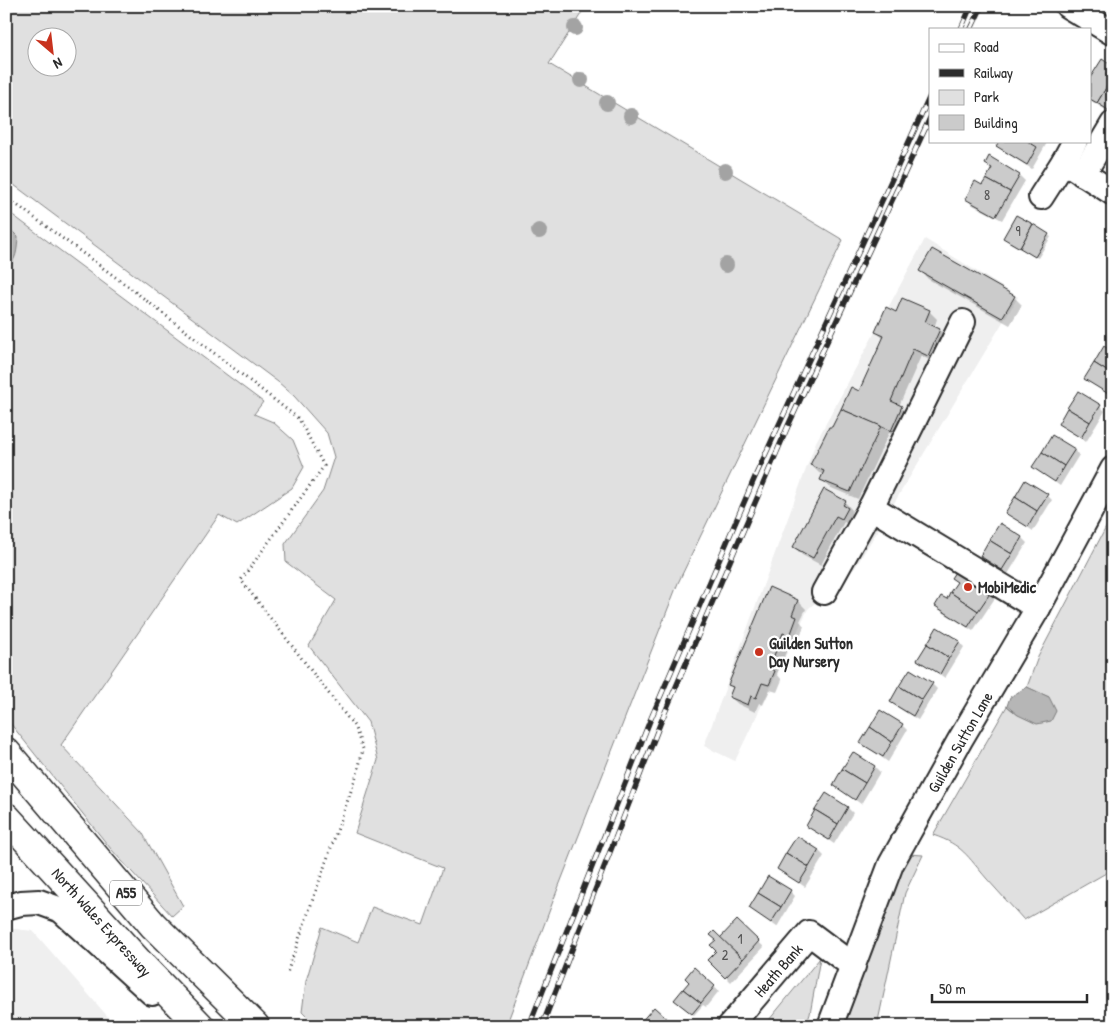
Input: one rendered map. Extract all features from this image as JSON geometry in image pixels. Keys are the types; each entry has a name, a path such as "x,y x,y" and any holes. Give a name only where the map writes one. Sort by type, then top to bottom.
{"highway":[{"name":"A55","path":"6,752 153,924 255,1026"},
{"name":"North Wales Expressway","path":"6,817 142,966 200,1026"}],"street":[{"path":"1068,6 1113,33"},
{"path":"1041,197 1074,159 1113,124"},
{"path":"1074,159 1113,193"},
{"path":"824,592 871,507 963,322"},
{"name":"Guilden Sutton Lane","path":"830,1026 891,864 960,740 1038,608 1113,469"},
{"path":"871,507 1038,608"},
{"path":"6,907 21,903 39,902 61,910 188,1026"},
{"name":"Heath Bank","path":"730,1026 809,933 853,966"}],"path":[{"path":"6,197 128,287 299,419 324,466 241,580 354,726 363,749 358,770 287,973"}],"shaded area":[{"path":"6,225 18,237 14,258 6,268"},
{"path":"925,239 1018,297 855,568 808,609 735,761 704,746 816,442"},
{"path":"1027,687 1049,697 1056,711 1051,721 1037,724 1018,715 1007,706 1010,697"},
{"path":"6,928 33,931 116,1026 6,1026"}],"green space":[{"path":"6,6 586,6 549,64 843,240 678,583 506,1026 316,1026 302,1012 306,981 322,927 358,942 372,907 423,925 443,868 355,833 378,760 368,722 309,646 336,600 286,562 285,544 323,491 334,457 327,433 294,396 278,382 6,179"},
{"path":"6,210 263,402 254,414 273,422 293,440 304,467 292,488 237,525 219,515 61,745 142,832 183,906 172,916 111,849 6,718"},
{"path":"1113,514 1113,869 1024,920 964,852 951,843 933,835 1007,706 1018,715 1049,697 1027,687 1038,657"},
{"path":"908,854 923,855 905,893 877,1026 844,1026"},
{"path":"820,958 806,1026 764,1026"}],"building":[{"path":"1102,59 1111,65 1106,75 1112,78 1097,103 1092,100 1092,75"},
{"path":"1113,79 1113,113 1097,103"},
{"path":"1029,142 1037,147 1027,165 996,146 998,143"},
{"path":"989,156 1020,175 1010,192 986,179 992,168 985,164"},
{"path":"986,179 1010,192 996,216 965,199 975,181 982,185"},
{"path":"1016,215 1033,224 1020,248 1003,238"},
{"path":"1033,224 1049,234 1035,257 1020,248"},
{"path":"932,249 1015,296 1002,318 919,271"},
{"path":"902,298 930,310 925,322 940,329 928,356 913,349 891,401 902,406 891,431 841,409 851,387 859,391 884,336 875,332 886,307 896,312"},
{"path":"1104,346 1113,352 1113,375 1094,363"},
{"path":"1094,363 1113,375 1113,383 1107,393 1084,379"},
{"path":"1078,391 1101,405 1090,422 1067,408"},
{"path":"1067,408 1090,422 1081,438 1058,424"},
{"path":"841,409 881,426 850,492 820,480 824,471 810,465 829,427 832,427"},
{"path":"1052,435 1075,449 1064,466 1042,452"},
{"path":"1042,452 1064,466 1055,482 1032,467"},
{"path":"1025,480 1048,494 1037,511 1015,497"},
{"path":"824,489 846,501 843,505 848,508 842,519 836,516 813,558 793,547"},
{"path":"1015,497 1037,511 1028,527 1005,513"},
{"path":"1000,523 1022,537 1012,554 989,540"},
{"path":"989,540 1012,554 1002,570 980,556"},
{"name":"MobiMedic","path":"957,569 991,592 978,611 950,592 957,582 951,578"},
{"name":"Guilden Sutton Day Nursery","path":"769,587 798,600 792,615 797,617 790,636 783,633 769,668 775,671 769,685 762,683 756,698 751,696 748,705 729,697 733,687 728,685"},
{"path":"950,592 978,611 968,627 935,606 941,596 947,599"},
{"path":"937,627 960,641 949,658 927,644"},
{"path":"927,644 949,658 940,674 917,660"},
{"path":"910,669 933,683 922,700 899,686"},
{"path":"899,686 922,700 913,716 890,702"},
{"path":"880,710 903,724 892,742 870,727"},
{"path":"870,727 892,742 883,757 860,743"},
{"path":"853,752 875,766 865,783 842,769"},
{"path":"842,769 865,783 855,800 833,785"},
{"path":"826,793 848,807 838,824 815,810"},
{"path":"815,810 838,824 829,840 806,826"},
{"path":"797,836 819,850 809,867 786,853"},
{"path":"786,853 809,867 799,883 777,869"},
{"path":"768,876 791,890 781,907 758,893"},
{"path":"758,893 781,907 771,923 749,908"},
{"path":"737,920 759,941 743,959 720,938"},
{"path":"714,931 743,959 725,978 707,960 716,951 710,945 716,940 710,935"},
{"path":"694,967 715,986 701,1003 683,989 689,982 685,978"},
{"path":"683,989 701,1003 692,1014 674,1000"},
{"path":"654,1007 675,1026 641,1026 639,1024"}],"railway":[{"path":"961,28 971,6"},
{"path":"971,28 982,6"},
{"path":"529,1026 649,723 755,477 929,98"},
{"path":"542,1026 660,724 788,426 929,120"}],"place":[{"name":"MobiMedic","path":"968,587"},
{"name":"Guilden Sutton Day Nursery","path":"759,652"}]}
